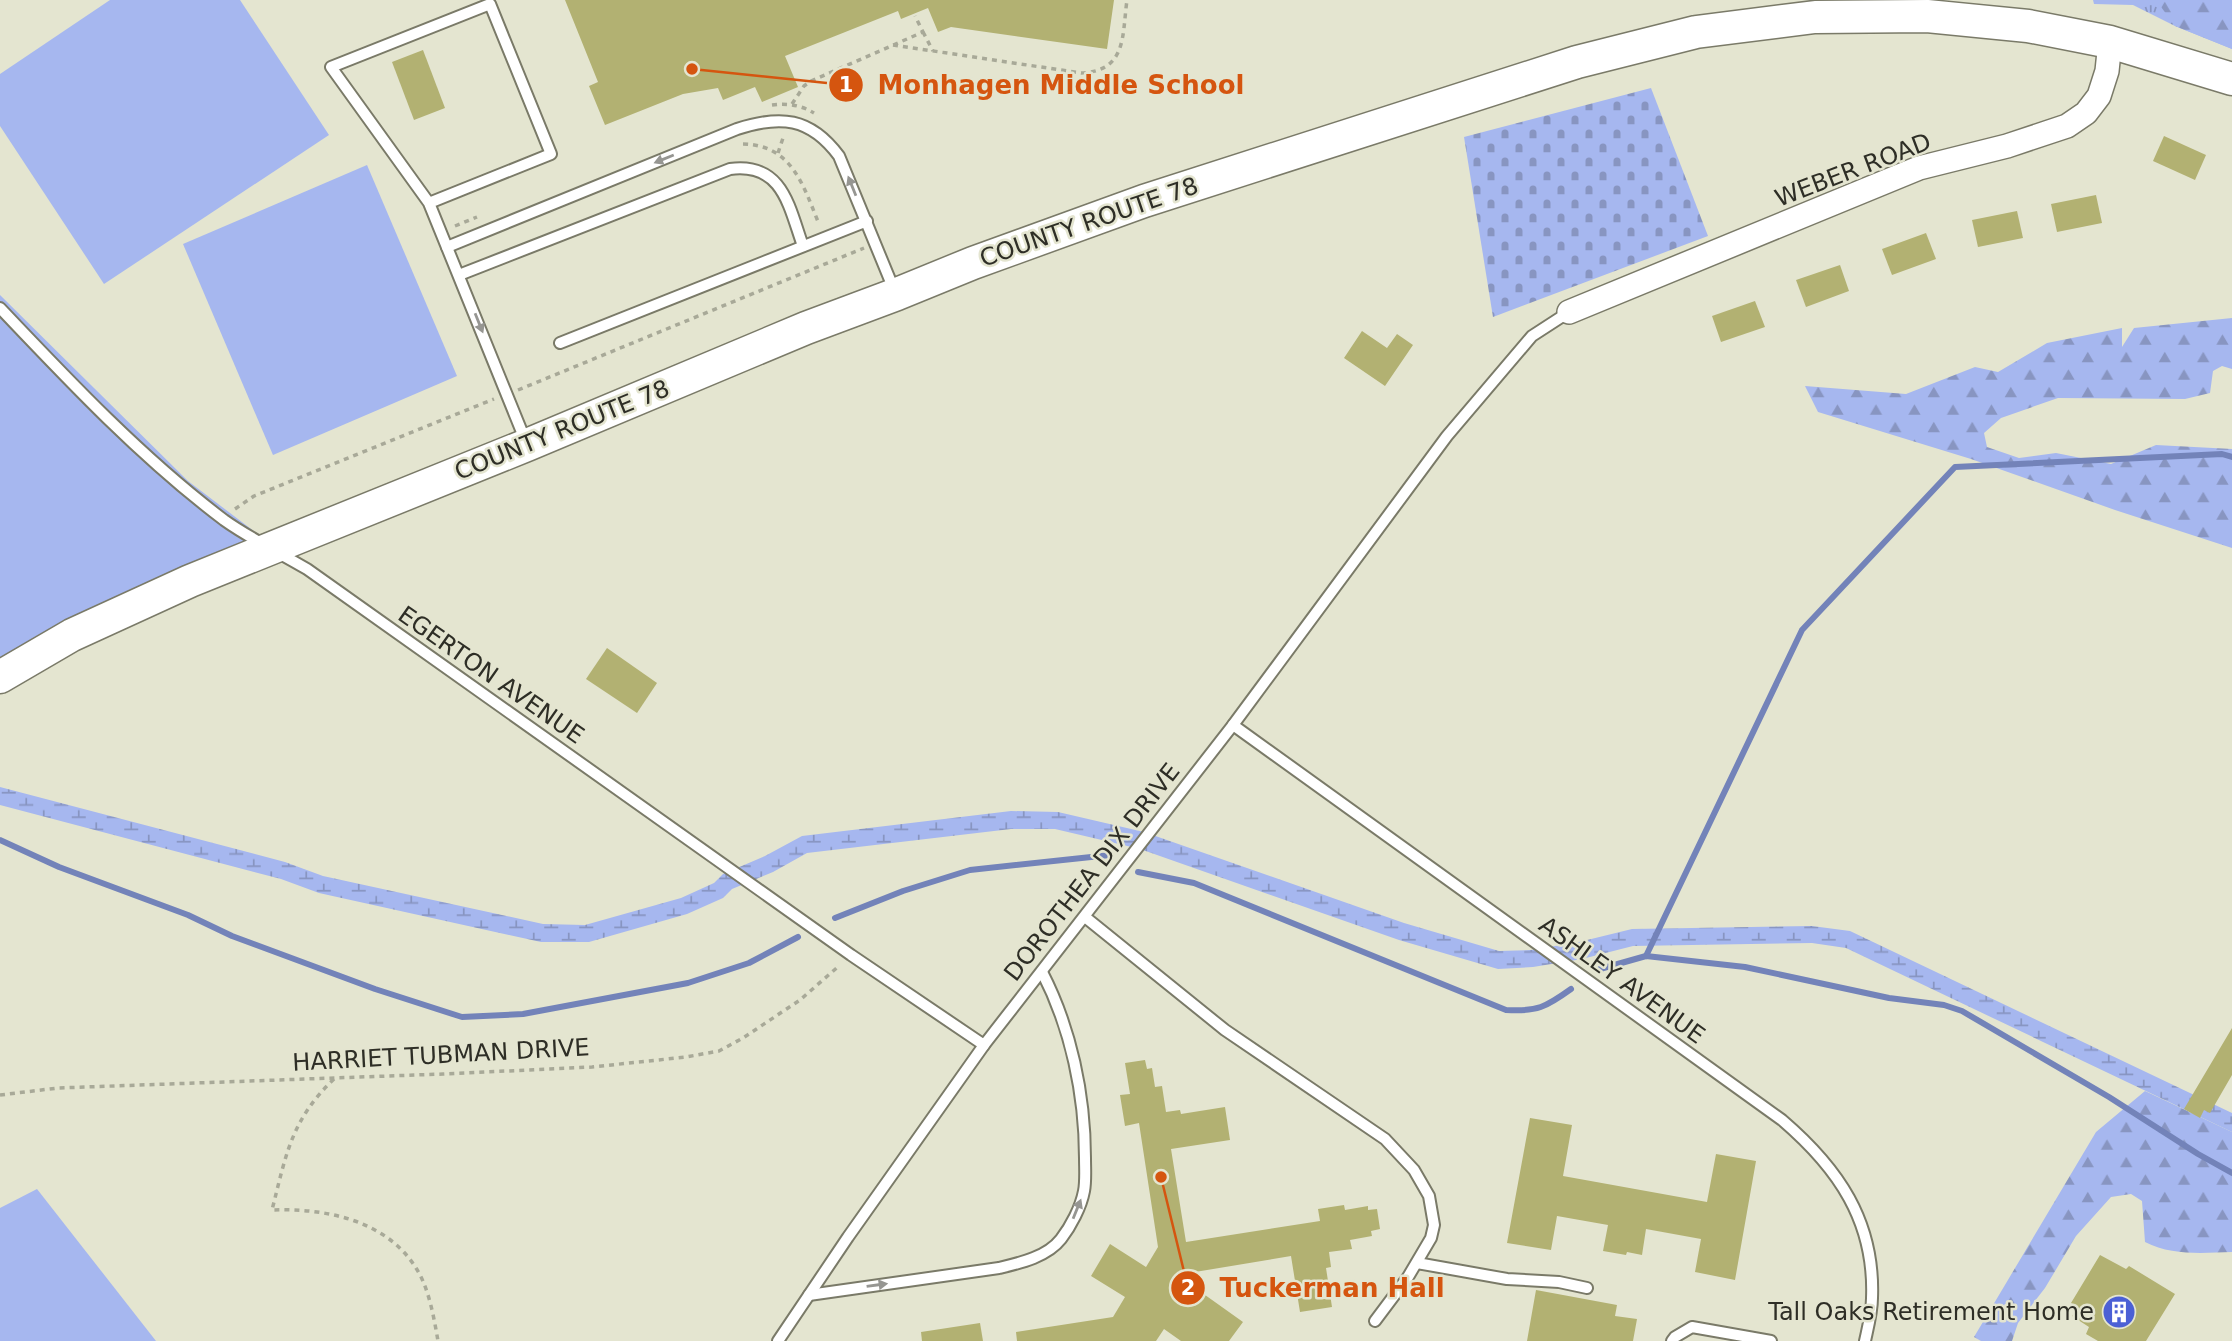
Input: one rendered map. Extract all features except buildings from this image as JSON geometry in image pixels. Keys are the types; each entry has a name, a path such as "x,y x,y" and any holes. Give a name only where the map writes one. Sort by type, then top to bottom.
{"street":[{"name":"COUNTY ROUTE 78","path":"0,677 72,635 190,581 973,262 1144,201 1577,62 1696,32 1815,17 1927,16 2028,26 2110,42 2232,79"},
{"name":"WEBER ROAD","path":"1569,312 1919,168 2007,146 2067,126 2086,113 2099,96 2107,71 2110,42"}],"lane":[{"path":"429,203 551,154 490,4 331,68 429,203 527,445"},
{"path":"447,247 737,129 766,121 788,121 806,128 830,143 844,164 897,295"},
{"path":"459,275 720,173 742,168 762,172 778,183 803,246"},
{"path":"560,343 867,220"},
{"name":"EGERTON AVENUE","path":"0,308 76,388 161,468 226,521 307,569 851,955 984,1045"},
{"name":"DOROTHEA DIX DRIVE","path":"778,1341 984,1045 1233,725 1447,436 1532,336 1569,312"},
{"name":"ASHLEY AVENUE","path":"1233,725 1782,1120 1811,1144 1834,1171 1855,1208 1866,1238 1872,1268 1872,1301 1865,1341"},
{"path":"1085,917 1225,1030 1385,1139 1414,1170 1429,1196 1434,1225 1432,1238 1375,1321"},
{"path":"809,1295 999,1268 1029,1261 1059,1241 1075,1216 1085,1190 1085,1129 1069,1041 1054,995 1042,972"},
{"path":"1417,1262 1507,1279 1559,1282 1587,1288"},
{"path":"1672,1341 1692,1327 1771,1341"}],"path":[{"path":"893,45 1081,73 1101,71 1113,64 1118,56 1127,0"},
{"path":"915,16 933,51"},
{"path":"778,153 792,104 804,86 923,32"},
{"path":"517,390 866,247"},
{"path":"235,509 254,496 496,398"},
{"path":"225,502 241,513"},
{"name":"HARRIET TUBMAN DRIVE","path":"0,1096 58,1088 592,1067 686,1057 719,1051 743,1038 800,1000 851,955"},
{"path":"336,1077 310,1105 290,1140 272,1210 302,1209 327,1213 370,1227 389,1239 416,1267 438,1341"}],"green space":[{"path":"110,0 240,0 329,135 104,284 0,126 0,74"},
{"path":"2093,0 2232,0 2232,49 2175,26 2133,5 2094,4"},
{"path":"2156,0 2232,0 2232,49 2175,26"},
{"path":"1651,88 1708,236 1493,317 1464,137"},
{"path":"367,165 457,376 273,455 183,244"},
{"path":"0,295 188,481 272,545 0,677"},
{"path":"2232,318 2232,369 2222,366 2213,371 2210,393 2185,399 2058,398 2001,418 1984,433 1987,447 2019,458 2056,453 2111,464 2156,445 2232,449 2232,548 1971,459 1818,412 1805,386 1906,394 1975,367 1998,372 2047,343 2122,328 2122,347 2134,328"},
{"path":"0,787 285,862 323,876 543,924 585,925 681,898 714,883 723,874 802,836 1011,811 1058,812 1144,832 1404,923 1499,951 1531,950 1632,929 1812,926 1850,931 2232,1113 2232,1132 1846,948 1812,943 1633,946 1582,959 1533,967 1498,969 1399,940 1140,849 1055,829 1011,829 807,853 687,914 589,942 541,942 319,893 281,879 0,805"},
{"path":"2145,1091 2232,1132 2232,1252 2177,1252 2145,1242 2142,1201 2131,1194 2111,1197 2076,1236 2045,1288 2018,1323 2012,1341 1981,1341 1974,1337 2096,1132"},
{"path":"37,1189 156,1341 0,1341 0,1208"}],"waterway":[{"path":"1646,956 1802,630 1955,467 2222,454 2232,457"},
{"path":"0,840 59,867 188,915 232,936 375,989 462,1017 523,1014 688,983 749,963 798,937"},
{"path":"835,918 903,891 970,870 1110,855"},
{"path":"1138,872 1194,883 1506,1010 1541,1007 1571,989"},
{"path":"1600,969 1646,956 1745,967 1889,998 1944,1005 1962,1011 2232,1173"}],"place":[{"name":"Monhagen Middle School","path":"692,69"},
{"name":"Tuckerman Hall","path":"1161,1177"},
{"name":"Tall Oaks Retirement Home","path":"2119,1312"}]}
